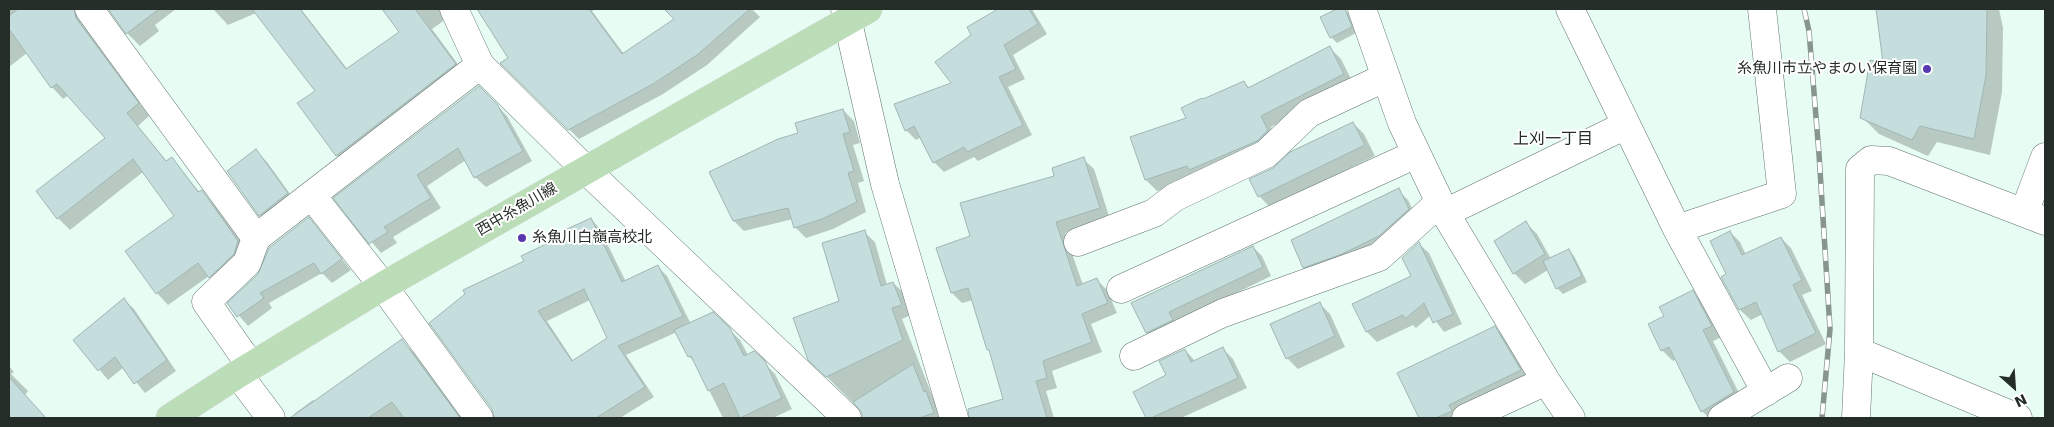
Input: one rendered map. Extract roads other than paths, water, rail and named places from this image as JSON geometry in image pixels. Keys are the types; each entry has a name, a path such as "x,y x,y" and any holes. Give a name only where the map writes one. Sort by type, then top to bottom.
{"main road":[{"name":"西中糸魚川線","path":"170,418 383,286 586,170 854,12"}],"street":[{"path":"89,9 256,238"},
{"path":"454,9 480,64 586,170 847,418"},
{"path":"1362,9 1402,123 1442,208 1546,382 1571,418"},
{"path":"1570,9 1677,230 1777,385 1722,418"},
{"path":"1677,230 1782,194 1762,9"},
{"path":"854,12 885,184 954,418"},
{"path":"271,418 206,302 248,262 256,238 480,64"},
{"path":"1078,242 1154,213 1175,197 1266,154 1309,113 1386,77"},
{"path":"1134,356 1223,313 1379,257 1442,208 1626,125"},
{"path":"1121,289 1416,154"},
{"path":"1856,418 1859,352 1860,168 1871,160 1889,161 2035,217 2045,157"},
{"path":"312,196 383,286 479,418"},
{"path":"1859,352 2018,418"},
{"path":"1466,418 1546,382"}],"railway":[{"path":"1804,9 1809,31 1819,154 1830,329 1822,418"}],"place":[{"name":"糸魚川市立やまのい保育園","path":"1927,69"},
{"name":"糸魚川白嶺高校北","path":"522,238"}],"district":[{"name":"上刈一丁目","path":"1553,140"}]}
